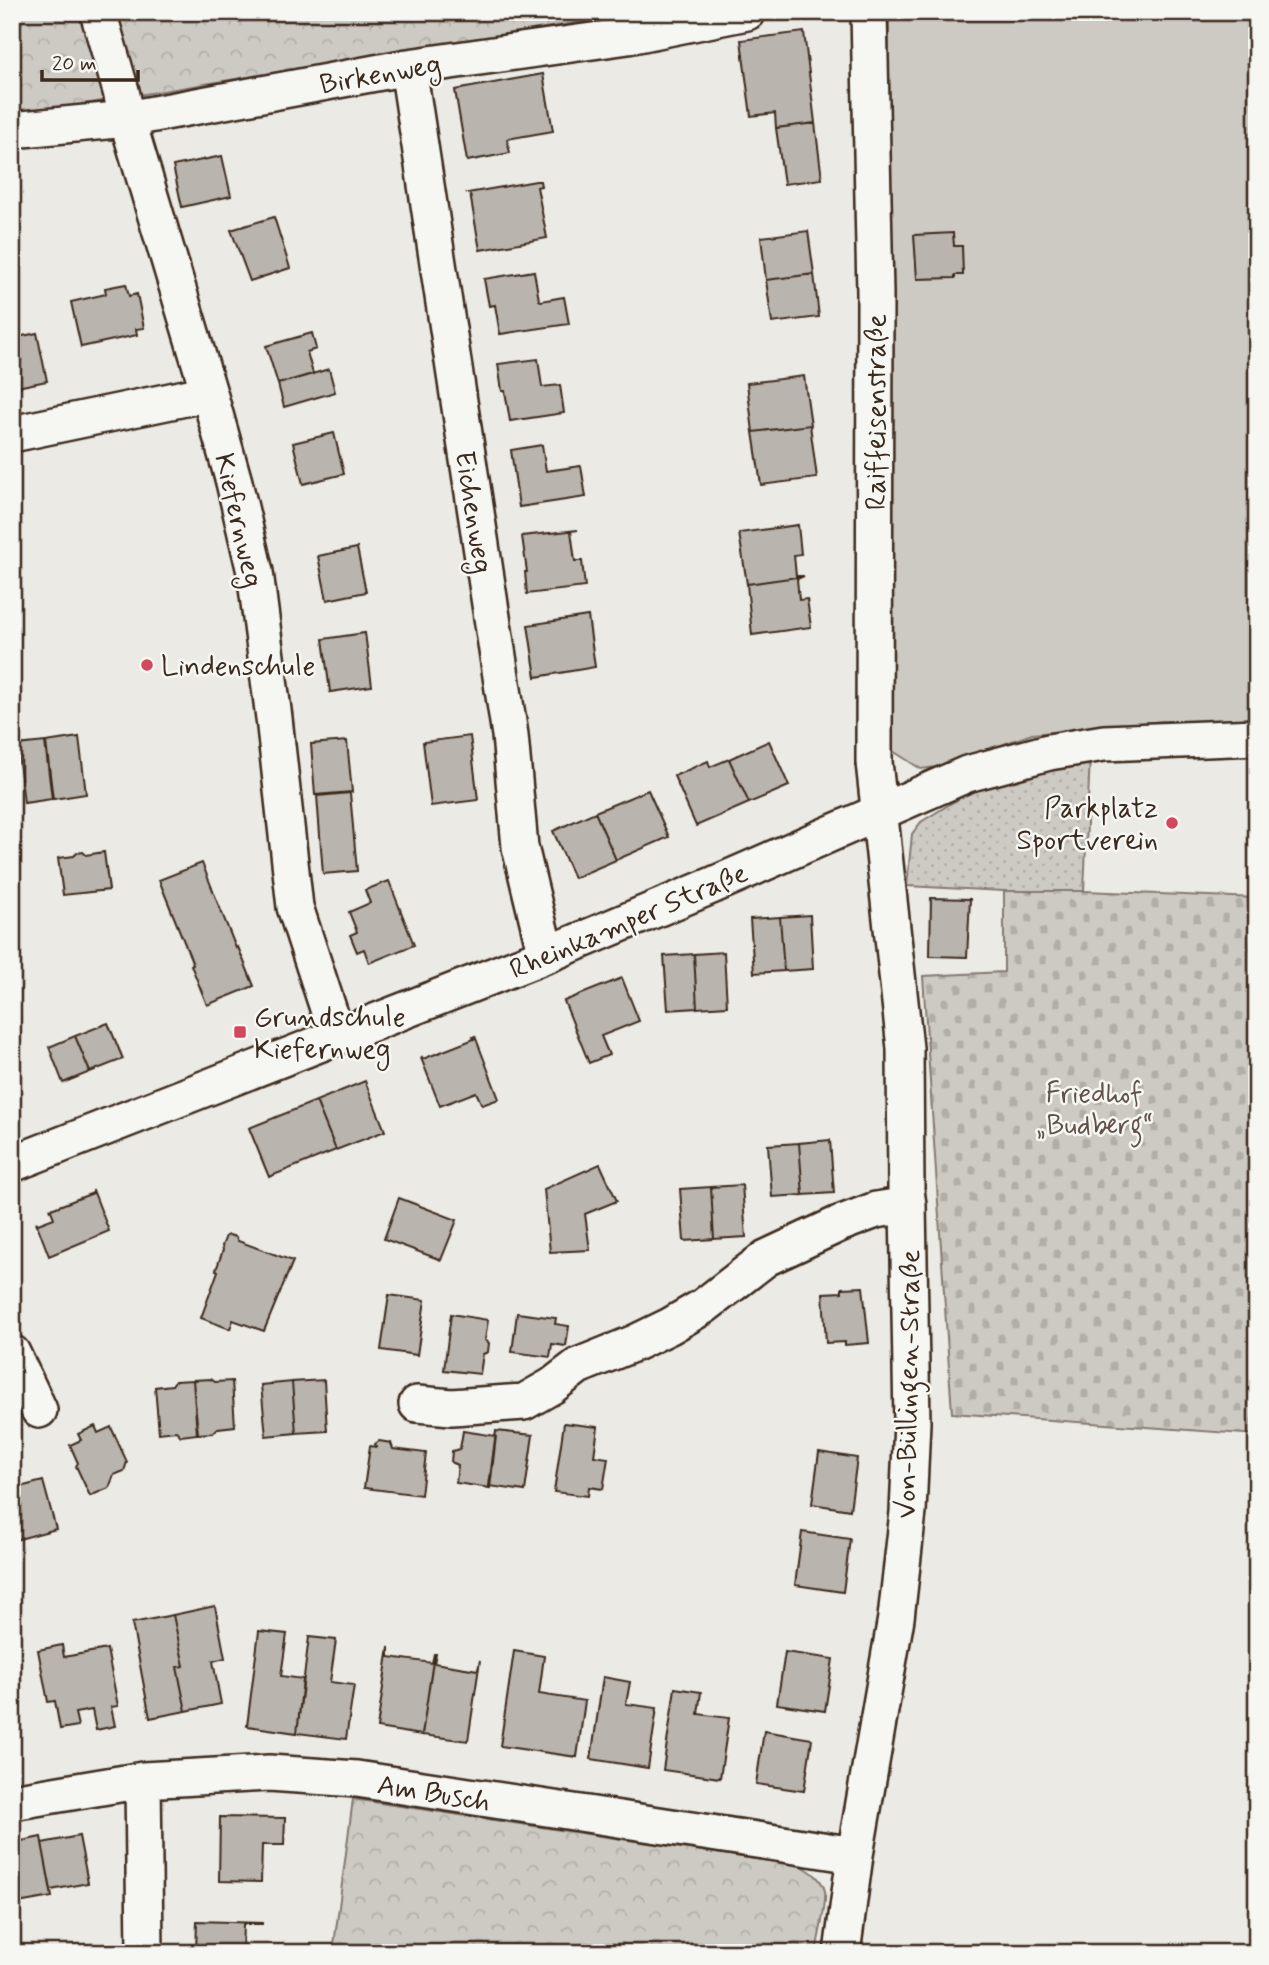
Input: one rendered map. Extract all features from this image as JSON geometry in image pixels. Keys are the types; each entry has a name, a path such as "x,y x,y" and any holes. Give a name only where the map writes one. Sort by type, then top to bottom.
{"street":[{"name":"Kiefernweg","path":"98,12 234,482 255,572 295,908 337,1036"},
{"name":"Birkenweg","path":"12,130 127,119 408,67 628,36 747,12"},
{"name":"Raiffeisenstraße","path":"869,12 875,293 873,762 879,811"},
{"name":"Eichenweg","path":"408,67 510,735 520,847 546,955"},
{"path":"12,434 209,393"},
{"name":"Rheinkamper Straße","path":"12,1164 546,955 711,887 967,774 1049,752 1104,743 1257,737"},
{"name":"Von-Büllingen-Straße","path":"842,1953 855,1855 896,1618 908,1512 912,1422 905,1048 879,811"},
{"path":"417,1404 452,1407 524,1402 552,1386 578,1366 635,1343 704,1306 766,1258 876,1210 908,1205"},
{"path":"12,1353 38,1410"},
{"name":"Am Busch","path":"12,1802 143,1780 269,1773 357,1779 855,1855"},
{"path":"143,1780 145,1953"}],"green space":[{"path":"12,12 640,12 12,116"},
{"path":"889,12 1257,12 1257,722 1163,721 1032,734 936,767 921,769 893,751 887,296"},
{"path":"1090,756 1084,891 1004,891 907,886 912,834 921,822 976,788"},
{"name":"Friedhof „Budberg“","path":"1004,891 1084,891 1257,898 1257,1435 952,1413 923,976 1004,972"},
{"path":"353,1799 802,1866 819,1879 825,1891 816,1953 333,1953"}],"building":[{"path":"804,32 815,123 776,128 775,113 751,116 741,40"},
{"path":"543,74 553,131 507,139 510,153 467,161 455,90"},
{"path":"815,123 822,179 784,184 776,128"},
{"path":"222,156 231,196 182,207 173,166"},
{"path":"540,181 541,186 537,187 547,238 480,250 468,193"},
{"path":"274,217 290,268 250,281 231,230"},
{"path":"808,231 814,274 766,280 761,237"},
{"path":"953,233 954,246 962,246 963,275 955,275 955,278 917,279 914,235"},
{"path":"534,271 539,300 564,297 569,324 500,334 495,305 489,306 484,279"},
{"path":"814,274 819,317 772,323 766,280"},
{"path":"126,284 129,296 137,294 144,328 136,329 137,335 81,347 71,302 106,294 105,288"},
{"path":"12,333 13,338 37,333 47,381 12,388"},
{"path":"312,333 316,349 307,352 313,374 278,384 266,346"},
{"path":"538,359 542,387 560,385 564,413 510,421 498,364"},
{"path":"329,369 335,392 284,407 278,384"},
{"path":"804,376 811,425 753,432 747,383"},
{"path":"810,425 817,478 761,485 753,432"},
{"path":"334,433 344,474 303,484 293,443"},
{"path":"542,445 546,471 581,466 586,497 519,507 511,450"},
{"path":"798,525 801,554 794,555 796,576 804,576 747,584 739,533"},
{"path":"578,530 571,531 575,561 582,561 585,587 527,594 522,536"},
{"path":"357,548 366,592 327,600 318,556"},
{"path":"804,576 797,579 799,600 807,599 811,627 752,635 747,584"},
{"path":"588,616 595,667 536,677 528,625"},
{"path":"365,633 372,686 330,692 323,639"},
{"path":"470,736 478,800 431,806 423,742"},
{"path":"79,737 86,794 53,799 46,742"},
{"path":"347,741 352,792 315,795 311,744"},
{"path":"769,741 789,786 749,803 729,759"},
{"path":"45,742 52,799 24,803 17,745"},
{"path":"729,759 749,803 696,826 674,776 708,761 710,767"},
{"path":"648,790 669,837 616,860 595,812"},
{"path":"350,793 357,871 323,874 317,796"},
{"path":"595,812 616,860 574,878 553,831"},
{"path":"83,852 86,855 104,852 109,890 63,895 58,858"},
{"path":"202,863 254,986 207,1005 159,880"},
{"path":"389,881 414,945 369,963 364,949 357,952 350,935 357,932 349,912 370,903 365,890"},
{"path":"931,898 970,899 967,957 930,956"},
{"path":"810,915 813,969 784,971 780,917"},
{"path":"780,917 784,971 754,973 750,919"},
{"path":"724,952 727,1006 697,1008 694,954"},
{"path":"694,954 697,1008 668,1010 664,956"},
{"path":"622,978 639,1021 601,1036 609,1055 589,1063 564,1001"},
{"path":"108,1023 123,1059 90,1072 75,1036"},
{"path":"75,1036 90,1072 63,1083 49,1047"},
{"path":"475,1036 499,1099 482,1105 476,1092 440,1106 421,1058 474,1039"},
{"path":"365,1081 385,1131 336,1150 316,1101"},
{"path":"316,1101 336,1150 269,1177 249,1128"},
{"path":"830,1140 834,1193 803,1195 799,1143"},
{"path":"799,1143 803,1195 772,1197 768,1145"},
{"path":"600,1164 617,1201 585,1214 590,1250 550,1252 544,1189"},
{"path":"742,1185 746,1237 714,1239 711,1187"},
{"path":"711,1187 714,1239 684,1241 680,1189"},
{"path":"93,1190 109,1231 49,1256 36,1222 38,1224 54,1218 50,1208 93,1193"},
{"path":"399,1198 457,1220 441,1260 384,1239"},
{"path":"229,1235 236,1237 238,1241 293,1261 264,1331 233,1320 230,1329 201,1318 218,1271 216,1270 222,1246"},
{"path":"863,1287 869,1343 826,1343 823,1293 842,1292 842,1288"},
{"path":"389,1295 425,1300 417,1355 381,1350"},
{"path":"517,1313 556,1318 555,1324 569,1326 566,1346 552,1344 550,1357 512,1352"},
{"path":"451,1314 488,1320 485,1340 489,1343 488,1352 483,1354 480,1374 444,1370"},
{"path":"211,1379 215,1382 232,1381 235,1426 218,1428 213,1433 198,1434 193,1380"},
{"path":"193,1380 197,1434 181,1436 176,1431 159,1433 155,1387 172,1385 175,1381"},
{"path":"324,1380 327,1431 296,1433 292,1382"},
{"path":"292,1382 296,1433 266,1436 261,1385"},
{"path":"564,1423 598,1427 594,1456 608,1458 603,1489 589,1487 588,1496 554,1492"},
{"path":"95,1426 98,1433 111,1427 127,1462 124,1471 114,1475 109,1488 90,1496 70,1445 81,1440 78,1434"},
{"path":"463,1431 496,1436 490,1488 456,1483 458,1465 451,1462 452,1451 460,1449"},
{"path":"496,1431 533,1435 525,1491 489,1486"},
{"path":"379,1441 391,1443 393,1449 426,1453 421,1495 364,1488 370,1446 376,1447 375,1444"},
{"path":"819,1452 857,1458 850,1510 812,1504"},
{"path":"43,1481 56,1529 12,1541 12,1489"},
{"path":"802,1532 850,1539 843,1592 795,1585"},
{"path":"215,1606 225,1658 213,1661 221,1704 186,1711 177,1667 184,1666 173,1615"},
{"path":"173,1615 184,1666 177,1667 186,1711 150,1718 132,1623"},
{"path":"259,1631 287,1634 281,1676 303,1679 297,1733 247,1726"},
{"path":"309,1637 336,1640 330,1682 354,1685 346,1739 297,1733"},
{"path":"62,1645 64,1657 107,1649 118,1706 111,1707 115,1726 96,1730 92,1710 75,1713 78,1726 60,1729 55,1701 48,1702 38,1650"},
{"path":"389,1647 389,1657 432,1663 434,1654 422,1735 377,1728"},
{"path":"514,1651 544,1656 539,1694 585,1701 577,1757 500,1746"},
{"path":"785,1652 833,1659 825,1711 777,1704"},
{"path":"434,1654 434,1663 478,1670 480,1660 468,1741 422,1735"},
{"path":"603,1677 630,1682 626,1704 657,1708 648,1768 591,1759"},
{"path":"675,1688 701,1692 698,1714 729,1718 720,1778 663,1770"},
{"path":"764,1731 812,1739 804,1791 756,1784"},
{"path":"220,1817 285,1818 284,1845 262,1845 261,1882 219,1881"},
{"path":"79,1836 88,1883 51,1890 42,1843"},
{"path":"41,1837 52,1897 12,1904 12,1843"},
{"path":"197,1921 262,1924 243,1924 242,1953 196,1953"}],"place":[{"name":"Lindenschule","path":"147,665"},
{"name":"Parkplatz Sportverein","path":"1172,823"},
{"name":"Grundschule Kiefernweg","path":"240,1032"}]}
